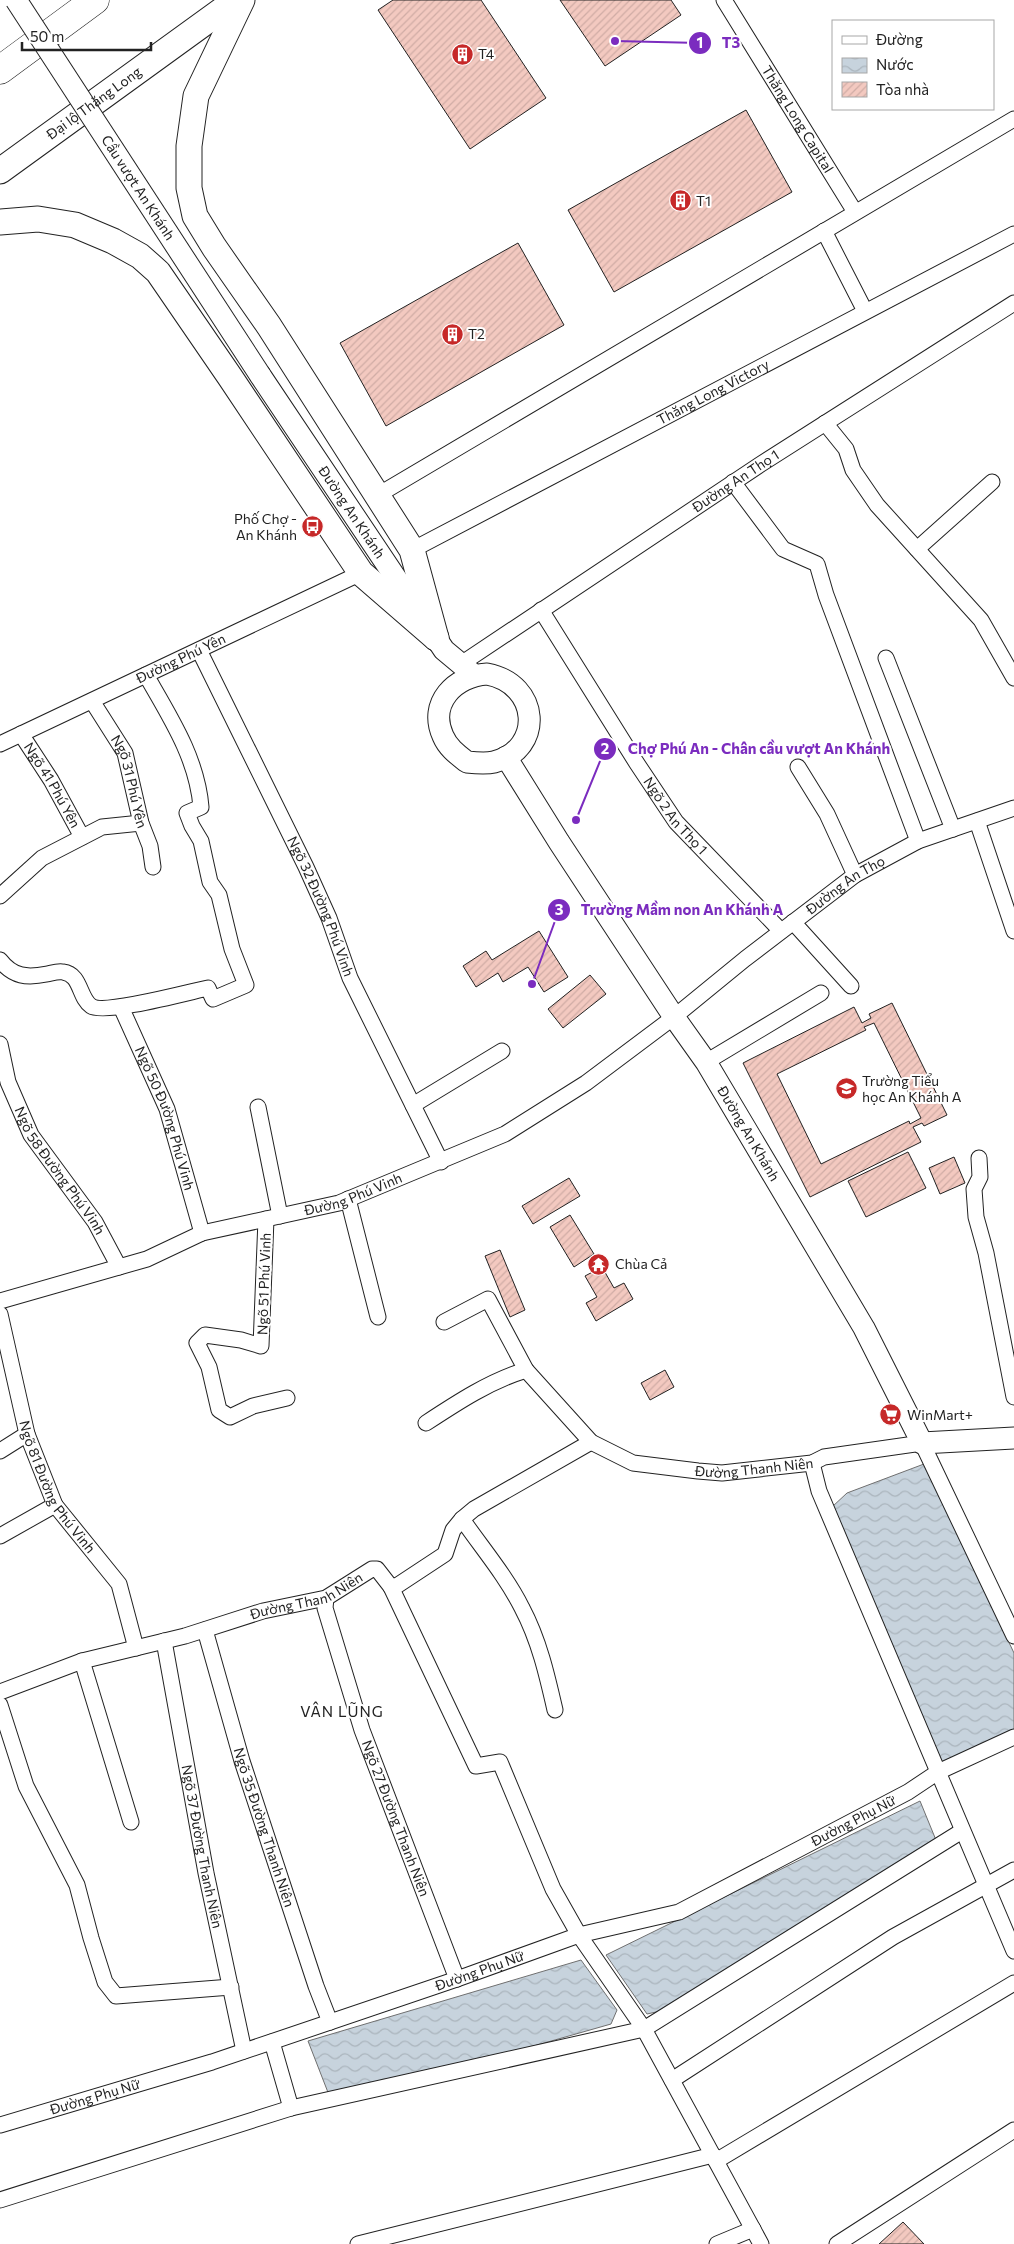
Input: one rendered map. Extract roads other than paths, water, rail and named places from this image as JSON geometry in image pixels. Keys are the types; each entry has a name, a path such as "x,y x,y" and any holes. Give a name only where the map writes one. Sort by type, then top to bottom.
{"highway":[{"path":"0,70 96,0"}],"main road":[{"name":"Đại lộ Thăng Long","path":"0,171 236,0"},
{"path":"242,0 196,96 188,146 189,188 195,216 214,248 269,326 412,550 440,644"},
{"path":"0,222 38,220 75,225 113,241 140,256 158,272 361,573 440,644"}],"street":[{"name":"Cầu vượt An Khánh","path":"16,0 260,374"},
{"name":"Thăng Long Capital","path":"724,0 855,212"},
{"path":"378,495 1014,119"},
{"path":"824,230 865,311"},
{"name":"Thăng Long Victory","path":"412,550 1014,234"},
{"name":"Đường An Thọ 1","path":"468,669 541,610 733,482 1014,303"},
{"name":"Đường An Khánh","path":"260,374 440,644 468,669"},
{"path":"824,423 846,449 853,470 877,505 981,620 1014,678"},
{"path":"733,482 783,549 818,564 826,595 918,841"},
{"path":"917,550 992,482"},
{"name":"Đường Phú Yên","path":"0,744 361,573"},
{"name":"Ngõ 2 An Thọ 1","path":"541,610 636,762 676,822 781,931"},
{"name":"Đường An Khánh","path":"440,644 450,690"},
{"name":"Ngõ 32 Đường Phú Vinh","path":"199,650 306,867 329,918 350,978 441,1162"},
{"path":"886,658 953,829"},
{"path":"468,669 499,676 510,682 520,691 526,702 529,714 526,733 516,749 506,757 493,762 467,762 448,745 440,725 439,715 442,704 450,690 462,679 468,669"},
{"path":"0,961 10,971 24,977 61,971 68,973 77,981 89,1005 94,1008 121,1007 208,988 213,999 246,985 232,949 219,895 210,882 201,841 187,813 201,807 200,788 174,725 146,675"},
{"name":"Ngõ 31 Phú Yên","path":"92,701 125,753 141,823 150,846 153,867"},
{"name":"Ngõ 41 Phú Yên","path":"21,734 51,780 82,837"},
{"name":"Đường An Khánh","path":"506,757 564,850 674,1017 706,1062 864,1328 922,1443"},
{"path":"798,767 827,814 855,875"},
{"name":"Đường An Thọ","path":"674,1017 781,931 855,875 918,841 1014,808"},
{"path":"976,821 1014,932"},
{"path":"0,896 42,858 102,826 141,823"},
{"path":"793,922 852,986"},
{"path":"706,1062 820,993"},
{"name":"Ngõ 50 Đường Phú Vinh","path":"121,1007 167,1109 202,1234"},
{"name":"Đường Phú Vinh","path":"0,1301 147,1259 202,1234 348,1199 441,1162 505,1134 586,1083 674,1017"},
{"name":"Ngõ 58 Đường Phú Vinh","path":"0,1044 8,1082 32,1135 95,1222 119,1267"},
{"path":"413,1105 502,1051"},
{"path":"258,1107 273,1218"},
{"path":"979,1158 980,1177 974,1189 976,1217 986,1253 1014,1397"},
{"path":"348,1199 378,1317"},
{"name":"Ngõ 51 Phú Vinh","path":"273,1218 261,1346 205,1335 197,1343 209,1367 219,1410 230,1417 253,1406 287,1398"},
{"name":"Đường Thanh Niên","path":"444,1322 488,1298 526,1370 591,1442 633,1463 722,1473 812,1463 824,1457 922,1443"},
{"name":"Ngõ 81 Đường Phú Vinh","path":"0,1314 27,1434 55,1504 118,1584 136,1648"},
{"path":"426,1423 468,1396 506,1376 526,1370"},
{"path":"0,1450 27,1434"},
{"path":"1014,1438 922,1443 1014,1636"},
{"path":"591,1442 474,1509 453,1530 445,1554 407,1580 391,1587 476,1766 500,1762 553,1889 579,1935 644,2029 761,2244"},
{"path":"812,1463 819,1491 1014,1951"},
{"path":"0,1536 55,1504"},
{"path":"462,1519 508,1584 522,1608 544,1665 555,1710"},
{"name":"Đường Thanh Niên","path":"0,1692 82,1661 164,1641 263,1612 326,1598 372,1569 377,1570 391,1587"},
{"name":"Ngõ 27 Đường Thanh Niên","path":"326,1598 325,1608 362,1730 457,1980"},
{"name":"Ngõ 35 Đường Thanh Niên","path":"204,1630 251,1788 316,1986 330,2022"},
{"name":"Ngõ 37 Đường Thanh Niên","path":"164,1641 206,1874 244,2051"},
{"path":"82,1661 131,1822"},
{"path":"0,1705 26,1786 77,1884 105,1982 116,1996 231,1987"},
{"name":"Đường Phụ Nữ","path":"0,2125 272,2042 457,1980 579,1935 679,1912 908,1792 938,1772 1014,1737"},
{"path":"0,2200 291,2108 644,2029 962,1832"},
{"path":"672,2080 893,1937 1014,1870"},
{"path":"358,2244 714,2158 1014,1983"},
{"path":"272,2042 291,2108"},
{"path":"837,2244 1014,2130"},
{"path":"717,2244 753,2229"}],"water":[{"path":"924,1464 1014,1653 1014,1735 950,1768 934,1759 832,1507 847,1493"},
{"path":"920,1801 938,1845 665,2010 647,2014 606,1955"},
{"path":"581,1960 617,2010 611,2024 372,2092 329,2095 308,2041"}],"place":[{"name":"T3","path":"615,41"},
{"name":"T4","path":"462,54"},
{"name":"T1","path":"680,201"},
{"name":"T2","path":"452,334"},
{"name":"Phố Chợ - An Khánh","path":"313,527"},
{"name":"Chợ Phú An - Chân cầu vượt An Khánh","path":"576,820"},
{"name":"Trường Mầm non An Khánh A","path":"532,984"},
{"name":"Trường Tiểu học An Khánh A","path":"846,1089"},
{"name":"Chùa Cả","path":"599,1264"},
{"name":"WinMart+","path":"891,1415"}],"district":[{"name":"VÂN LŨNG","path":"342,1712"}]}
